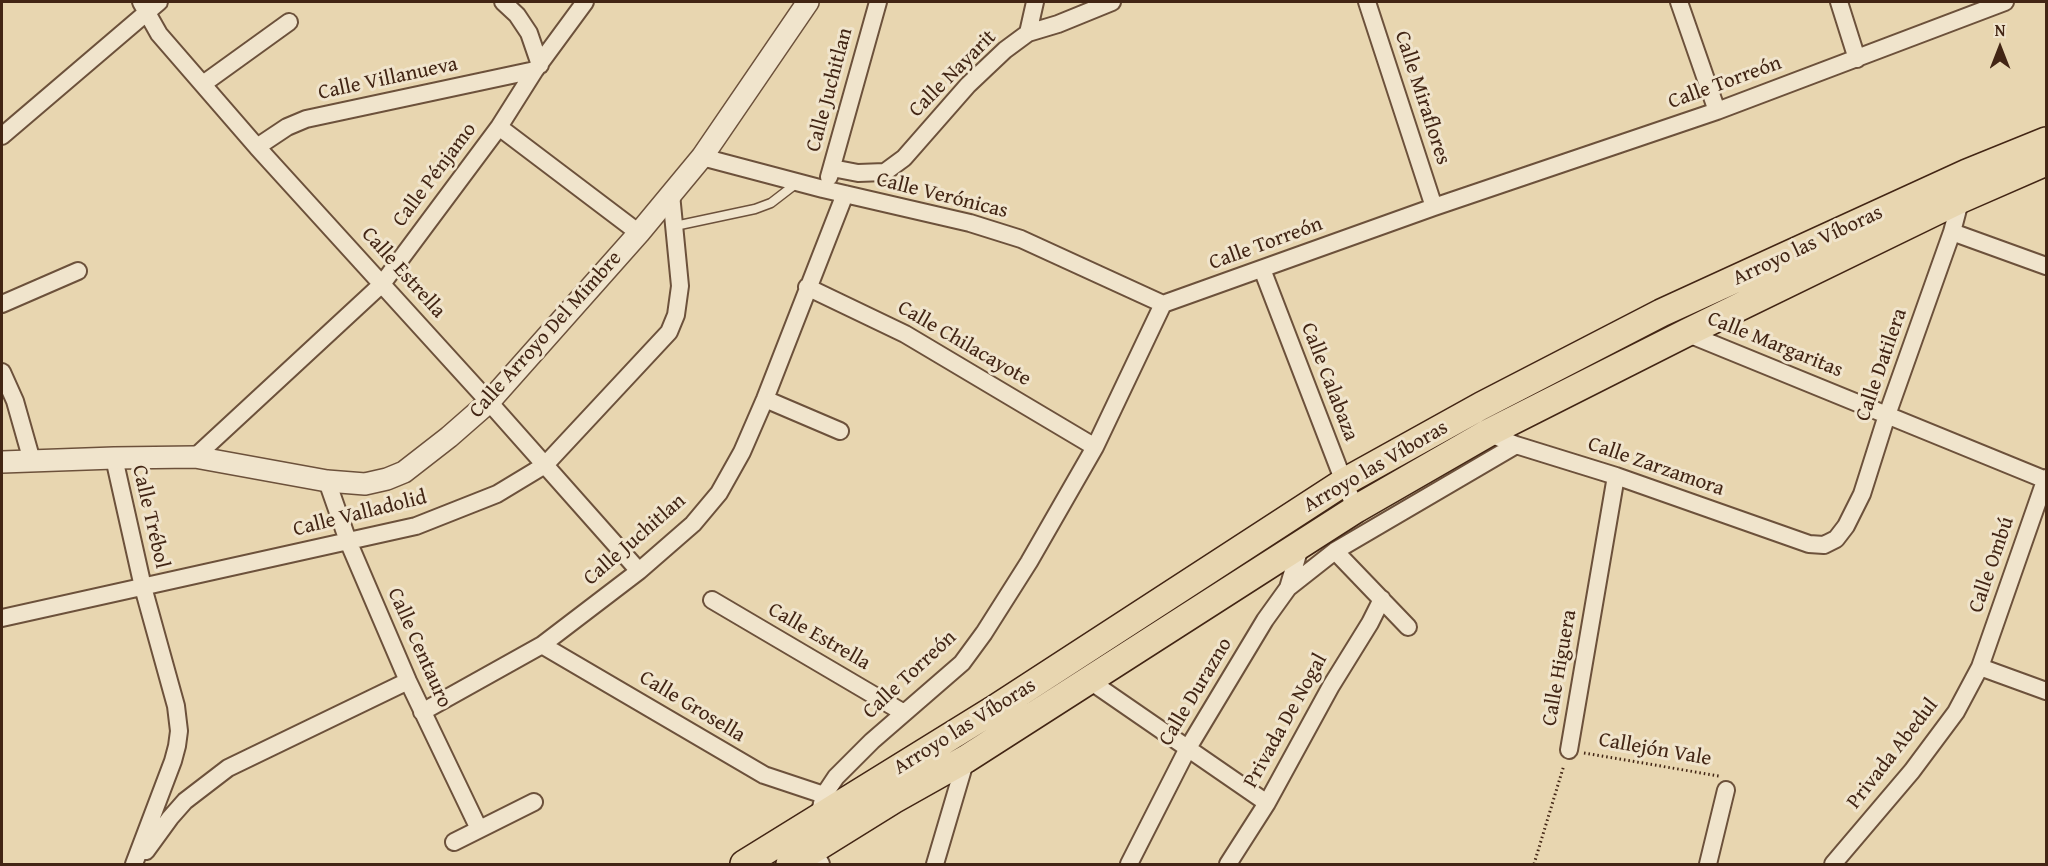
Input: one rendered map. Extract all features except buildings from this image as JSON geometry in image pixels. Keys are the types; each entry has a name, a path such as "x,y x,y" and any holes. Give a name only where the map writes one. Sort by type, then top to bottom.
{"main road":[{"name":"Arroyo las Víboras","path":"790,864 817,857 893,800 966,759 1356,509 1488,433 1686,333 2046,141"},
{"name":"Arroyo las Víboras","path":"744,864 821,807 993,710 1344,482 1481,406 1661,313 1964,186 2046,162"}],"street":[{"path":"503,2 517,15 529,33 538,67"},
{"name":"Calle Pénjamo","path":"195,457 382,284 499,127 538,67 585,2"},
{"name":"Calle Arroyo Del Mimbre","path":"2,462 195,457 327,481 365,484 404,472 489,402 639,233 702,157 808,2"},
{"name":"Calle Juchitlan","path":"823,189 832,168 878,2"},
{"path":"1028,33 1035,2"},
{"name":"Calle Nayarit","path":"832,168 858,173 885,172 904,158 968,85 1005,50 1028,33 1058,24 1112,2"},
{"name":"Calle Miraflores","path":"1367,2 1434,207"},
{"path":"1679,2 1717,111"},
{"path":"1839,2 1857,59"},
{"name":"Calle Torreón","path":"817,857 821,807 836,777 872,741 962,663 984,633 1014,588 1095,447 1163,304 1434,207 1717,111 2004,2"},
{"path":"2,136 149,5"},
{"name":"Calle Estrella","path":"149,5 159,34 257,147 639,571"},
{"path":"203,84 290,22"},
{"name":"Calle Villanueva","path":"257,147 287,127 306,119 538,67"},
{"path":"499,127 639,233"},
{"name":"Calle Verónicas","path":"702,157 970,224 1021,239 1163,304"},
{"name":"Calle Datilera","path":"1809,544 1824,545 1836,539 1846,526 1862,494 1887,415 1952,232 1964,186"},
{"name":"Calle Valladolid","path":"2,618 416,526 497,494 545,465 669,332 676,315 680,286 671,194"},
{"name":"Calle Juchitlan","path":"422,712 542,645 639,571 693,524 719,493 742,452 765,399 845,194"},
{"path":"1952,232 2046,266"},
{"name":"Calle Calabaza","path":"1262,269 1356,509"},
{"path":"2,304 78,271"},
{"name":"Calle Chilacayote","path":"807,287 905,334 1095,447"},
{"name":"Calle Margaritas","path":"1686,333 2046,479"},
{"path":"2,372 15,401 32,461"},
{"path":"765,399 840,431"},
{"name":"Calle Zarzamora","path":"1488,433 1515,445 1616,476 1809,544"},
{"path":"1288,588 1335,551 1515,445"},
{"name":"Calle Trébol","path":"114,458 143,587 176,706 179,731 173,761 136,864"},
{"name":"Calle Higuera","path":"1569,750 1616,476"},
{"name":"Calle Ombú","path":"1980,667 2046,479"},
{"name":"Calle Centauro","path":"327,481 348,541 408,681 480,830"},
{"name":"Calle Durazno","path":"1129,864 1188,748 1265,620 1288,588 1301,544"},
{"path":"1335,551 1408,627"},
{"name":"Privada De Nogal","path":"1228,864 1267,803 1382,599"},
{"name":"Calle Estrella","path":"712,600 904,713"},
{"name":"Calle Grosella","path":"542,645 821,807"},
{"path":"1980,667 2046,691"},
{"name":"Privada Abedul","path":"1833,864 1936,741 1956,712 1980,667"},
{"path":"136,864 170,818 202,786 228,768 408,681"},
{"path":"1090,681 1267,803"},
{"path":"935,864 966,759"},
{"path":"1708,864 1726,790"},
{"path":"454,842 534,802"}],"lane":[{"path":"675,226 755,209 771,203 798,182"}],"path":[{"name":"Callejón Vale","path":"1569,750 1711,773 1720,776 1725,782 1726,790"},
{"name":"Calle Higuera","path":"1534,864 1569,750"}]}
